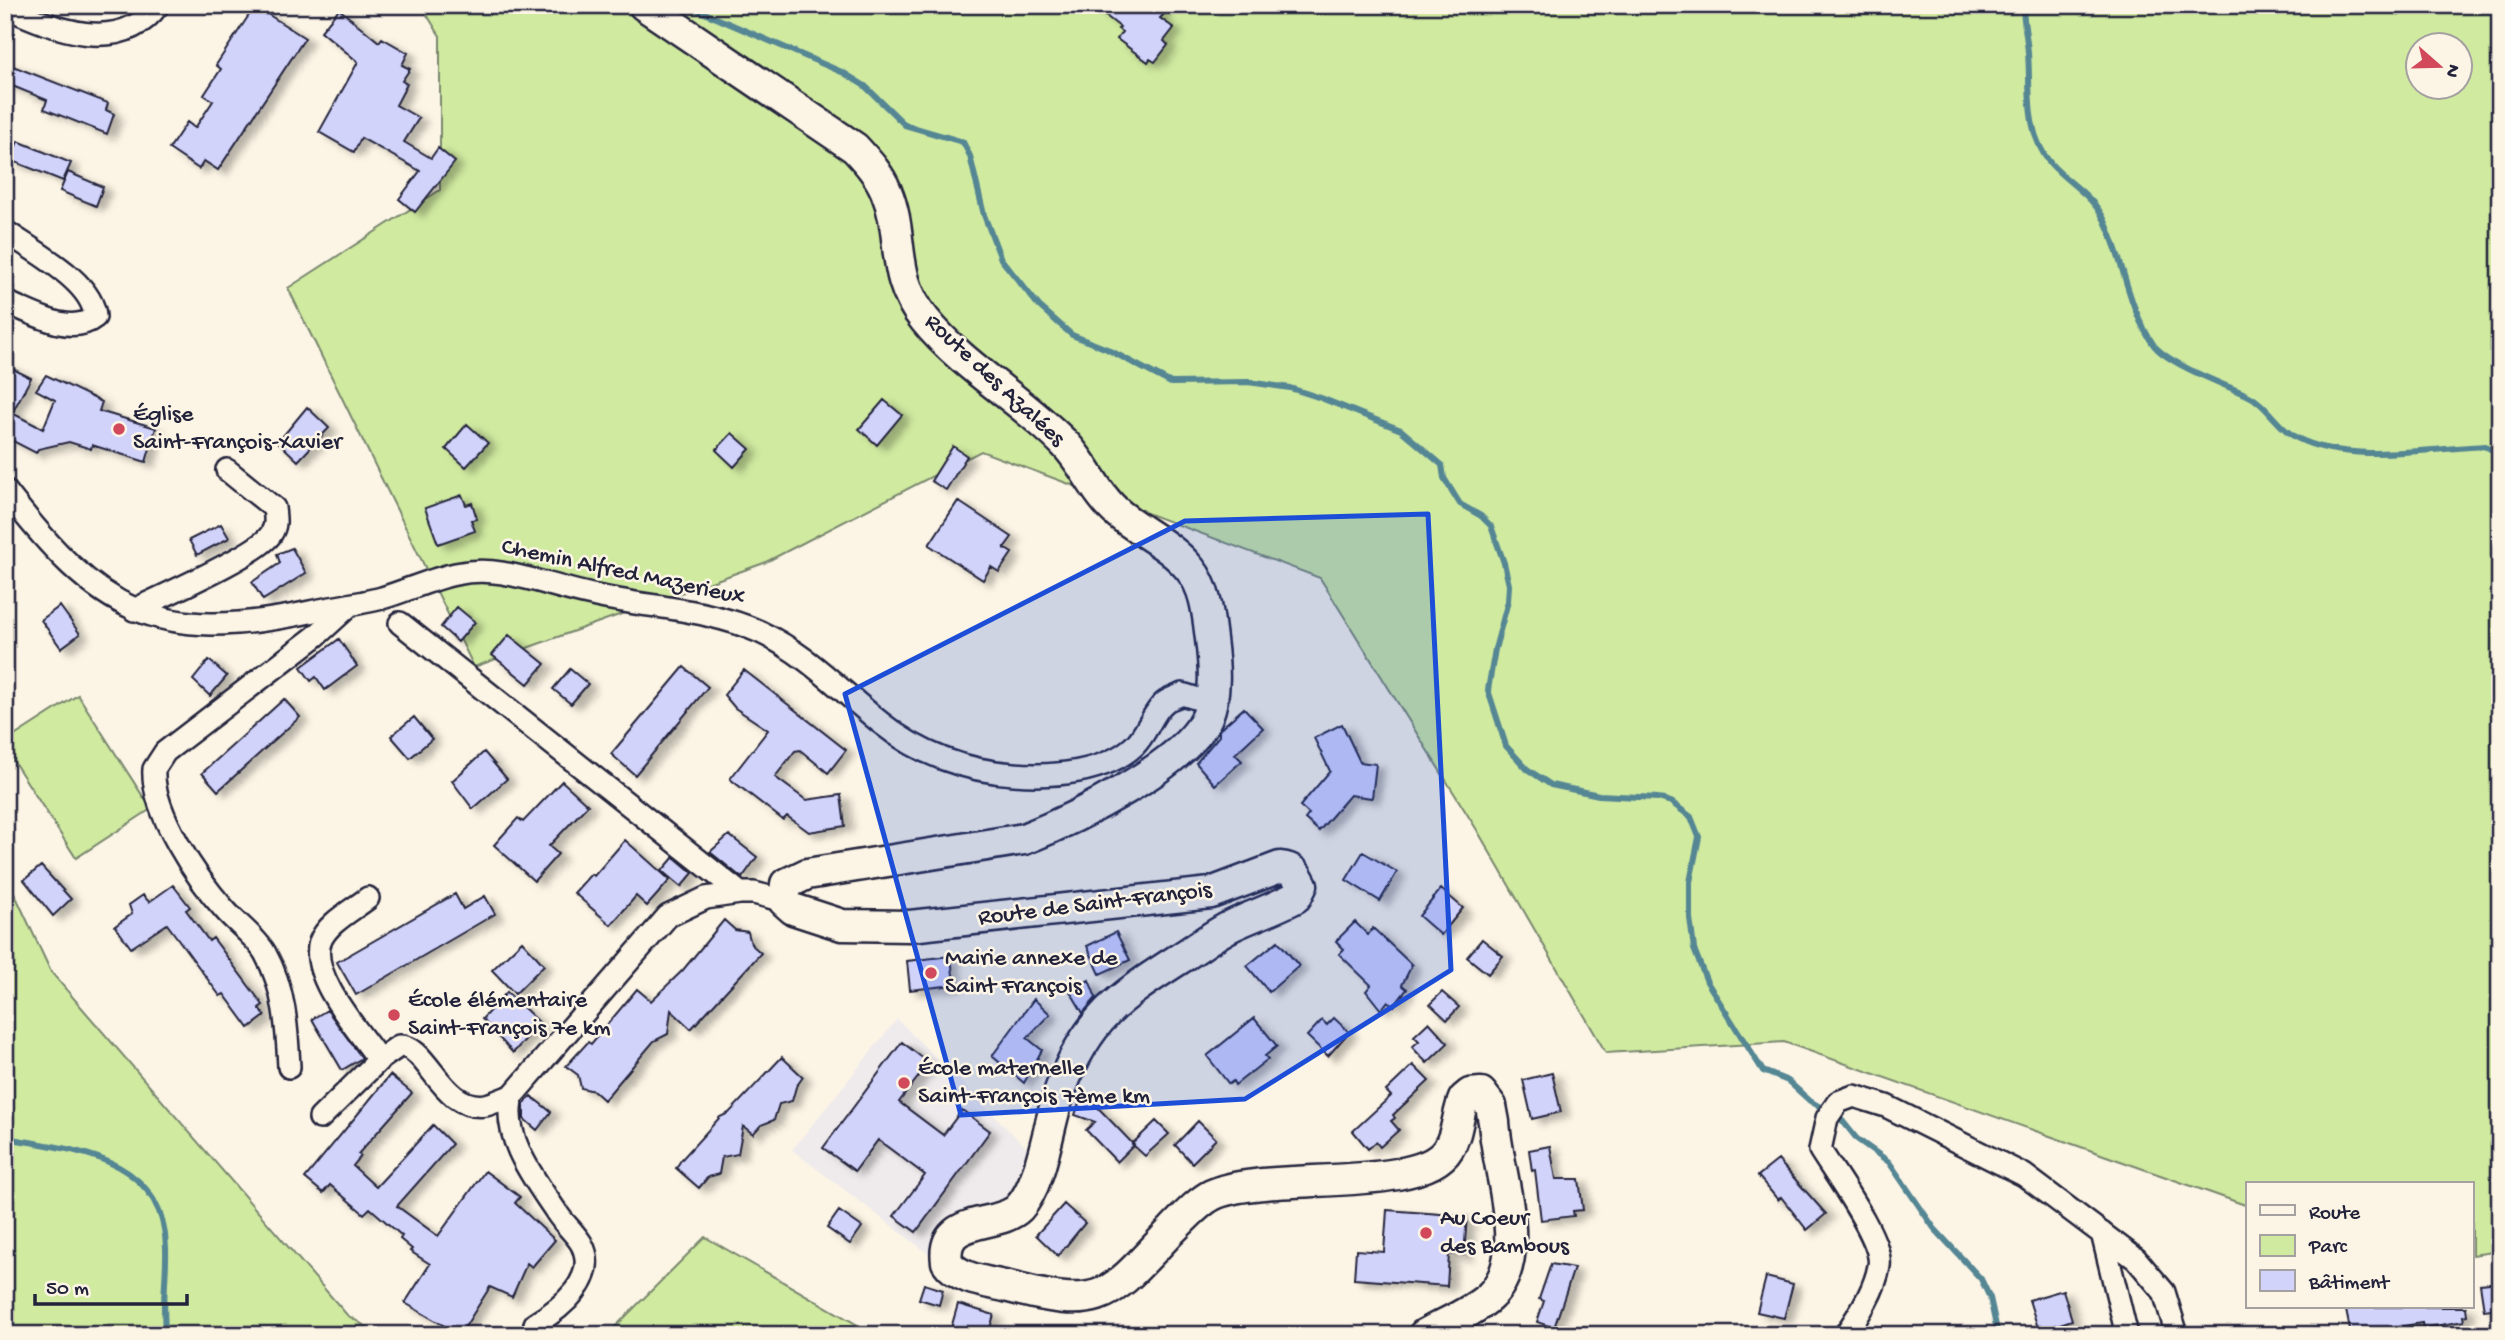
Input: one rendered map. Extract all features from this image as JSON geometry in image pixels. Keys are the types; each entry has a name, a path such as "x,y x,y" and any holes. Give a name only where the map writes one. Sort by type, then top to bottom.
{"main road":[{"name":"Route des Azalées","path":"644,5 855,148 874,170 887,191 905,287 925,321 1065,444 1111,506 1180,557 1192,570 1200,584 1208,614 1213,657 1211,703"},
{"path":"784,901 786,884 807,874 988,846 1024,839 1057,826 1176,754 1206,719 1211,703"},
{"name":"Route de Saint-François","path":"784,901 793,909 842,925 910,926 1211,893 1280,867 1289,867 1296,873 1302,885 1296,897 1231,926 1131,989 1089,1030 1072,1060 1057,1097 1028,1194 1009,1216 973,1222 962,1229 948,1246 947,1262 958,1274 1034,1294 1088,1300 1110,1291 1131,1275 1185,1216 1212,1195 1238,1187 1374,1178 1436,1161 1448,1151 1464,1099 1470,1094 1481,1093 1491,1106 1494,1122 1511,1236 1511,1257 1502,1282 1489,1296 1424,1335"}],"street":[{"path":"5,7 52,28 103,35 138,25 159,5"},
{"path":"5,232 83,287 95,306 95,317 87,324 65,325 5,302"},
{"path":"134,610 251,551 271,536 276,522 274,508 227,470"},
{"name":"Chemin Alfred Mazerieux","path":"5,490 34,528 69,564 106,595 134,610 186,624 223,625 282,618 396,594 464,570 533,578 601,597 724,618 761,632 829,677 908,742 959,766 989,772 1068,772 1106,763 1134,747 1164,703 1182,694 1211,703"},
{"path":"289,1067 285,1009 277,978 264,950 223,908 171,831 159,804 154,769 165,752 316,636 352,603"},
{"path":"400,623 740,893"},
{"path":"320,1118 379,1060 399,1046 405,1046 454,1098 484,1105 512,1096 668,916 706,898 740,893 754,893 784,901"},
{"path":"368,898 324,934 319,957 328,987 379,1060"},
{"path":"512,1096 509,1123 513,1140 558,1215 582,1245 585,1258 584,1272 569,1300 535,1324"},
{"path":"1845,1335 1862,1311 1880,1264 1868,1226 1819,1150 1832,1110 1854,1096 1886,1106 2024,1175 2136,1259 2164,1292 2177,1335"},
{"path":"2102,1233 2127,1335"}],"highlighted area":[{"path":"1428,514 1451,970 1245,1099 961,1115 845,694 1185,521"}],"shaded area":[{"name":"École maternelle Saint-François 7ème km","path":"897,1019 1027,1148 1018,1191 1008,1207 962,1210 946,1221 932,1242 930,1255 792,1150"}],"green space":[{"path":"421,5 2500,5 2500,1251 2474,1255 2474,1182 2246,1182 2246,1205 1784,1042 1606,1053 1477,830 1320,578 981,451 764,563 474,667 288,288 440,190 440,36"},
{"path":"78,695 151,809 76,858 5,748 5,742"},
{"path":"5,873 51,972 347,1315 380,1335 5,1335"},
{"path":"705,1237 875,1335 607,1335"}],"building":[{"path":"1092,5 1153,5 1164,14 1160,18 1174,28 1164,41 1168,45 1155,62 1150,59 1148,62 1117,39 1122,32 1118,29 1120,27"},
{"path":"255,6 305,38 218,170 204,161 199,169 169,149 187,122 195,128 213,101 204,95 221,69 216,65"},
{"path":"339,9 379,42 382,38 408,53 402,65 410,69 402,81 407,84 396,105 419,118 404,142 431,158 438,148 455,162 415,212 399,199 420,171 361,138 354,152 319,132 358,62 321,31"},
{"path":"5,63 108,103 106,110 114,114 107,134 44,109 47,100 5,83"},
{"path":"18,141 71,163 63,181 10,160"},
{"path":"68,172 103,187 96,206 60,191"},
{"path":"5,365 31,378 12,413 43,429 55,400 36,390 46,375 102,402 99,411 156,428 146,462 92,445 91,449 69,442 38,449 36,453 5,437"},
{"path":"884,400 902,415 877,445 859,429"},
{"path":"307,407 329,428 298,461 278,442"},
{"path":"467,424 488,443 466,467 446,449"},
{"path":"732,433 750,449 734,467 716,450"},
{"path":"953,446 967,456 946,490 931,481"},
{"path":"462,495 466,505 472,503 477,519 471,520 475,531 438,544 425,508"},
{"path":"958,501 1012,537 1004,548 1012,553 999,572 991,567 983,580 929,545"},
{"path":"221,524 229,538 197,555 189,540"},
{"path":"292,548 306,573 263,600 252,582 280,563 277,554"},
{"path":"60,606 80,634 61,648 41,620"},
{"path":"457,607 475,622 458,642 441,627"},
{"path":"509,635 545,664 528,684 492,655"},
{"path":"339,639 357,666 325,690 316,677 311,681 301,667"},
{"path":"209,660 227,676 210,696 193,680"},
{"path":"684,667 708,687 635,775 611,754"},
{"path":"570,669 588,684 571,704 553,689"},
{"path":"744,670 846,750 828,773 800,750 795,751 775,777 806,800 841,795 845,826 809,832 787,816 783,820 730,779 768,730 735,708 724,695"},
{"path":"284,699 300,717 218,791 202,773"},
{"path":"1244,708 1263,728 1235,754 1242,761 1215,785 1196,763 1219,736 1219,730"},
{"path":"414,717 432,739 410,758 391,736"},
{"path":"1342,724 1360,762 1376,764 1372,798 1350,795 1319,831 1305,819 1309,814 1300,806 1330,771 1314,738"},
{"path":"484,752 507,779 473,809 452,781"},
{"path":"562,781 588,805 549,846 558,854 534,881 494,845 518,818 523,822"},
{"path":"729,835 757,857 742,878 710,852"},
{"path":"625,840 670,880 647,906 636,896 611,925 574,893 591,874 594,876"},
{"path":"1363,852 1397,872 1380,901 1346,880"},
{"path":"674,857 693,873 681,887 662,871"},
{"path":"41,866 71,899 53,916 24,880"},
{"path":"173,885 190,907 186,910 209,941 213,938 263,1005 259,1008 265,1016 249,1028 224,994 220,996 167,924 131,948 115,926 132,914 129,905 143,895 149,902"},
{"path":"1441,889 1463,908 1441,935 1419,916"},
{"path":"455,894 463,909 485,896 495,914 356,995 337,962"},
{"path":"724,920 735,930 748,932 751,944 761,953 691,1029 671,1010 668,1034 654,1041 604,1100 594,1091 581,1088 578,1075 566,1066 588,1042 591,1044 637,989 651,1001 683,970"},
{"path":"1355,922 1368,935 1373,928 1412,965 1402,985 1407,989 1394,1006 1388,1001 1381,1010 1366,991 1371,985 1339,954 1344,949 1336,941"},
{"path":"1116,932 1130,960 1100,974 1087,946"},
{"path":"1482,939 1503,956 1488,974 1467,957"},
{"path":"522,941 544,965 515,994 492,970"},
{"path":"1278,941 1299,966 1269,992 1247,966"},
{"name":"Mairie annexe de Saint François","path":"951,956 954,985 910,990 907,961"},
{"path":"1089,980 1096,998 1083,1013 1070,991"},
{"path":"507,992 540,1023 513,1053 482,1019"},
{"path":"1442,992 1459,1007 1447,1020 1430,1004"},
{"path":"1034,999 1050,1014 1027,1038 1042,1050 1024,1083 992,1056"},
{"path":"327,1010 362,1058 342,1070 312,1019"},
{"path":"1254,1018 1277,1046 1265,1056 1268,1059 1235,1085 1233,1081 1229,1084 1207,1056"},
{"path":"1334,1018 1349,1032 1328,1056 1307,1036 1322,1020 1327,1025"},
{"path":"1429,1022 1448,1043 1427,1063 1412,1047 1419,1041 1414,1036"},
{"path":"902,1042 929,1063 899,1102 943,1135 962,1110 990,1131 916,1232 894,1216 925,1175 878,1140 855,1171 823,1148"},
{"path":"782,1057 803,1077 796,1087 792,1101 779,1104 774,1120 761,1125 753,1134 743,1126 738,1154 722,1157 719,1174 708,1177 699,1188 676,1168 681,1160 720,1117 729,1113"},
{"path":"1413,1065 1429,1081 1393,1115 1395,1118 1391,1121 1399,1130 1380,1147 1376,1142 1368,1149 1353,1131 1391,1096 1386,1091"},
{"path":"1552,1073 1561,1112 1532,1119 1523,1080"},
{"path":"390,1075 412,1093 358,1154 361,1156 353,1166 376,1187 433,1125 452,1144 397,1206 438,1236 485,1171 520,1197 515,1203 555,1240 532,1267 527,1263 512,1297 490,1287 460,1335 405,1303 430,1264 410,1251 412,1249 400,1239 402,1236 370,1208 364,1214 330,1185 323,1193 305,1178"},
{"path":"1083,1092 1134,1145 1117,1162 1086,1130 1095,1122 1075,1115"},
{"path":"531,1096 551,1112 537,1130 524,1119 524,1104"},
{"path":"1156,1121 1169,1134 1145,1156 1132,1144"},
{"path":"1198,1121 1216,1139 1192,1163 1175,1145"},
{"path":"1550,1146 1556,1179 1579,1179 1583,1210 1573,1211 1574,1216 1541,1220 1535,1170 1532,1171 1529,1150"},
{"path":"1778,1160 1826,1214 1807,1230 1781,1197 1778,1200 1758,1176"},
{"path":"1064,1204 1085,1223 1058,1256 1036,1235"},
{"name":"Au Coeur des Bambous","path":"1387,1210 1467,1216 1464,1255 1449,1254 1447,1286 1354,1279 1356,1250 1384,1252"},
{"path":"839,1211 862,1227 850,1244 827,1228"},
{"path":"1551,1264 1574,1268 1554,1328 1537,1322 1544,1301 1539,1299"},
{"path":"1766,1277 1793,1284 1784,1318 1757,1312"},
{"path":"2500,1282 2500,1308 2484,1310 2480,1284"},
{"path":"924,1284 943,1290 939,1305 919,1299"},
{"path":"2063,1290 2072,1320 2039,1331 2029,1300"},
{"path":"958,1304 994,1315 988,1335 949,1335"},
{"path":"2466,1308 2467,1315 2463,1316 2464,1321 2423,1328 2422,1323 2351,1335 2346,1310"}],"waterway":[{"path":"686,5 844,73 865,86 905,125 963,142 970,156 984,215 1001,259 1039,306 1072,335 1107,349 1171,383 1248,382 1290,388 1321,398 1401,430 1442,465 1444,478 1460,504 1481,516 1491,526 1504,563 1509,585 1508,601 1495,649 1488,690 1506,746 1527,769 1551,785 1599,795 1658,798 1671,802 1691,817 1699,837 1690,882 1690,918 1694,949 1707,982 1763,1071 1788,1081 1810,1101 1841,1119 1857,1139 1889,1162 1934,1228 1981,1279 1990,1298 1998,1335"},
{"path":"2023,5 2031,110 2036,138 2051,164 2100,212 2111,236 2137,314 2153,344 2160,351 2182,366 2253,398 2290,434 2317,446 2364,453 2485,446 2500,454"},
{"path":"5,1138 59,1147 111,1163 132,1176 150,1194 161,1217 166,1248 166,1335"}],"place":[{"name":"Église Saint-François-Xavier","path":"119,429"},
{"name":"Mairie annexe de Saint François","path":"931,973"},
{"name":"École élémentaire Saint-François 7e km","path":"394,1015"},
{"name":"École maternelle Saint-François 7ème km","path":"904,1083"},
{"name":"Au Coeur des Bambous","path":"1426,1233"}]}
